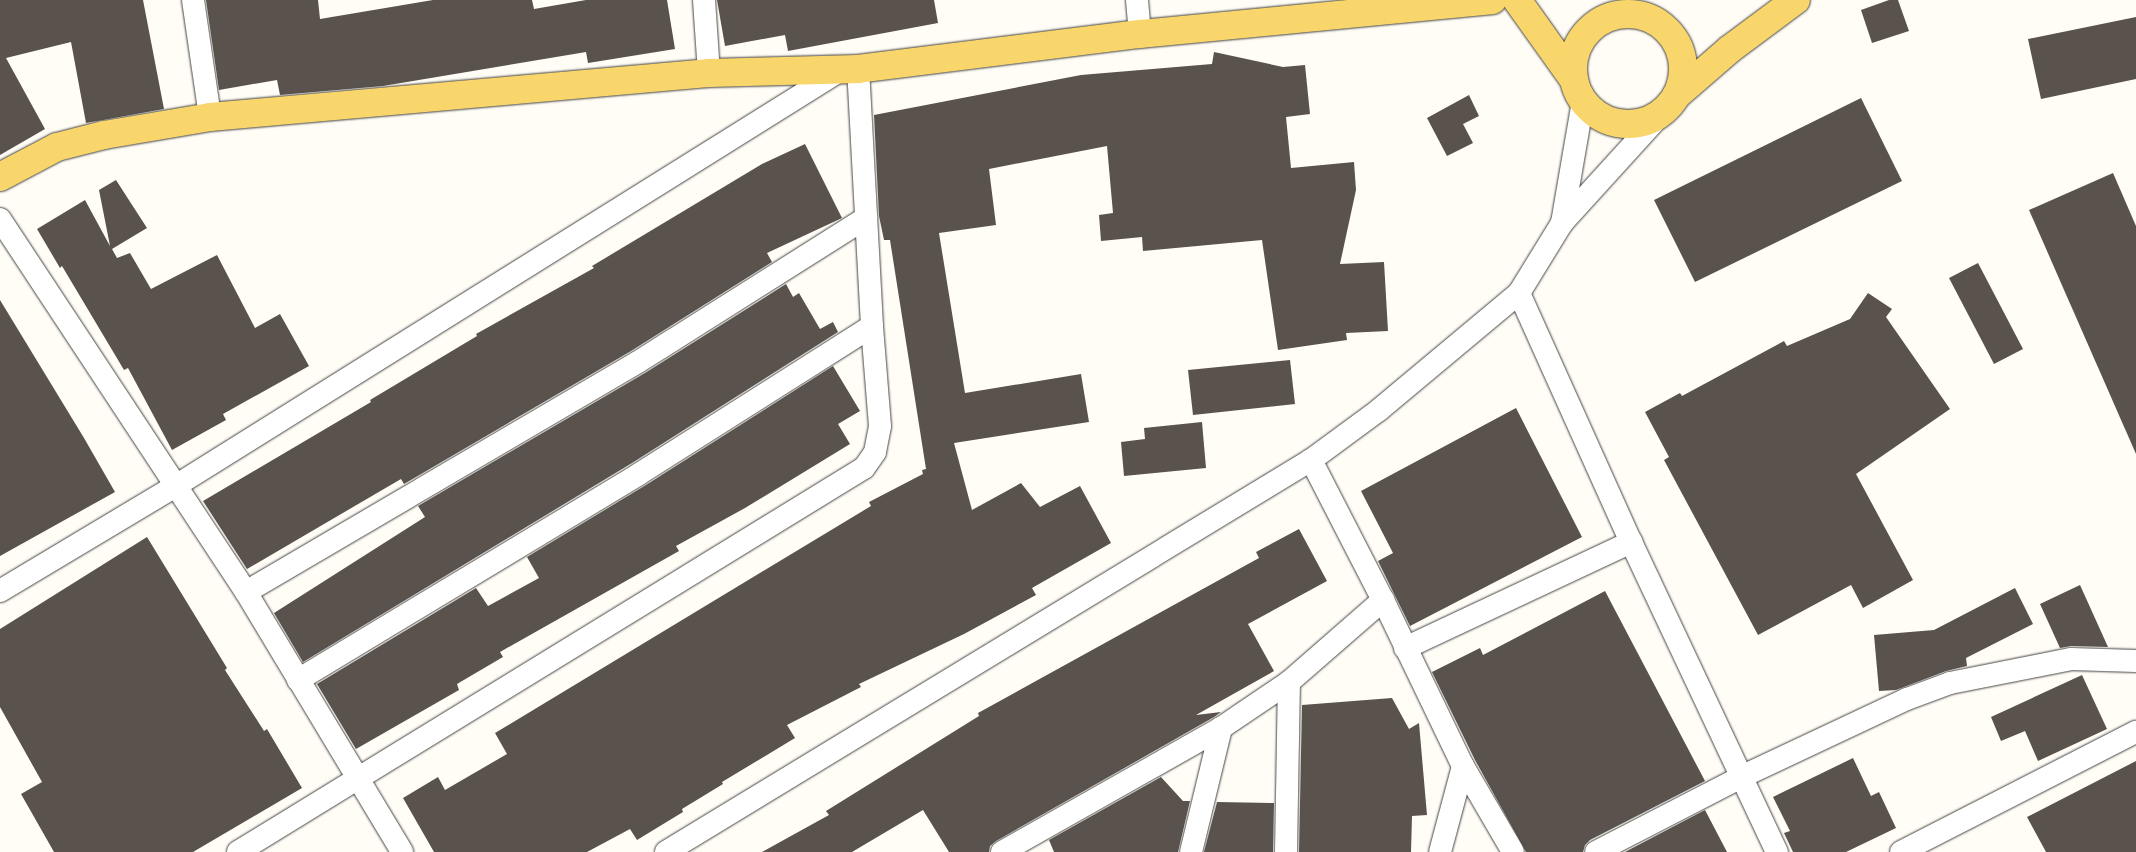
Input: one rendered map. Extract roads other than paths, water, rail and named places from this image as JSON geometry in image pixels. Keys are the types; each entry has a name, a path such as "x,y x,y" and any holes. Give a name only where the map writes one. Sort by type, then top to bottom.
{"main road":[{"path":"0,177 57,147 104,135 210,117 708,73 850,69 1140,34 1492,0"},
{"path":"1518,0 1597,115 1614,122 1632,124 1650,120 1730,49 1796,0"},
{"path":"1579,91 1573,61 1580,42 1592,28 1608,0"},
{"path":"1592,28 1608,18 1627,14 1637,8 1662,26 1675,40 1682,58 1682,78 1671,103"}],"street":[{"path":"194,0 210,117"},
{"path":"704,0 708,73"},
{"path":"1137,0 1140,34"},
{"path":"0,592 177,485 850,69 866,218 880,426 875,452 864,468 238,852"},
{"path":"1562,224 1579,91"},
{"path":"666,852 1311,460 1379,410 1519,294 1562,224 1671,103"},
{"path":"246,592 638,362 866,218"},
{"path":"0,219 246,592 402,852"},
{"path":"1519,294 1631,542 1777,852"},
{"path":"298,680 639,474 872,326"},
{"path":"1311,460 1383,600 1463,766 1513,852"},
{"path":"1405,648 1631,542"},
{"path":"1002,852 1220,728 1289,682 1383,600"},
{"path":"1596,852 1741,777 1907,699 1950,683 2071,659 2136,661"},
{"path":"1286,852 1289,682"},
{"path":"1191,852 1220,728"},
{"path":"1901,852 2136,732"},
{"path":"1440,852 1463,766"}]}
